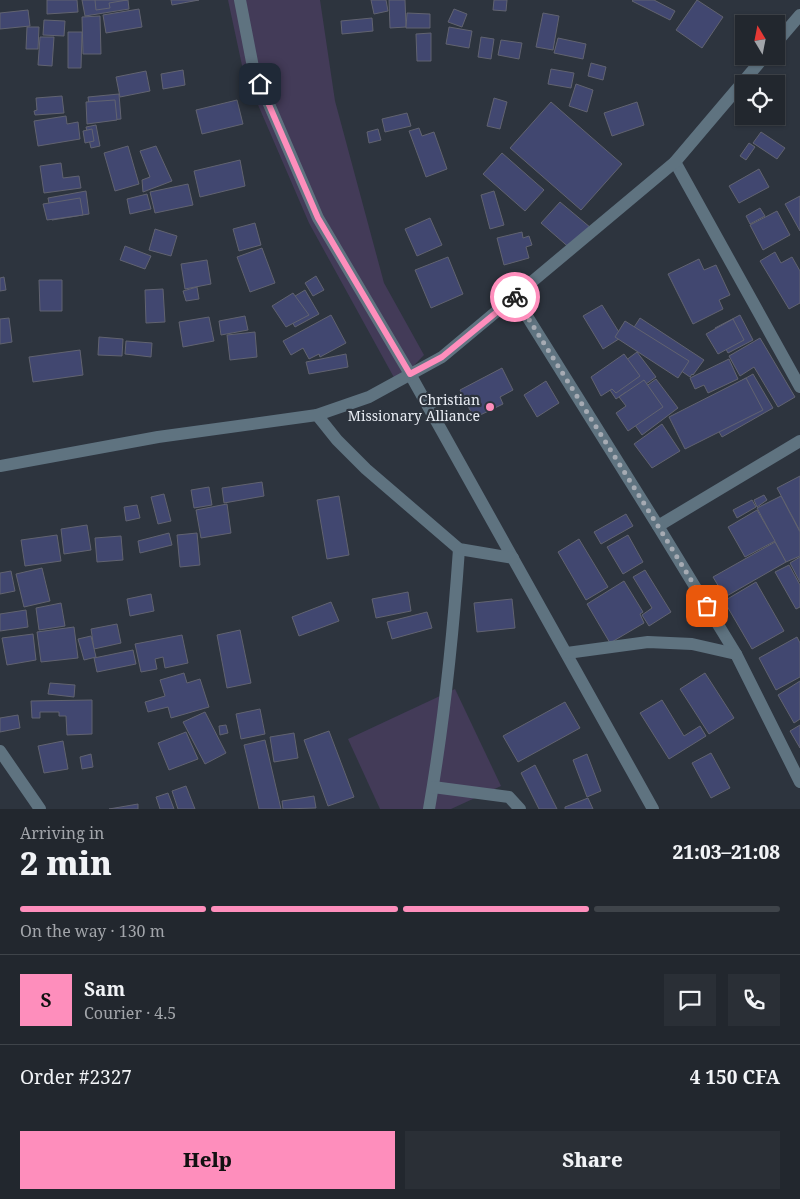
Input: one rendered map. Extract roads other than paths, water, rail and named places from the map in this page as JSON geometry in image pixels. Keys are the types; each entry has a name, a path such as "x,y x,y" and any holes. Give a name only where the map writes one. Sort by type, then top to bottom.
{"street":[{"path":"240,0 253,67 318,218 410,374 653,809"},
{"path":"785,33 800,17"},
{"path":"0,466 158,438 317,415 369,397 442,357 675,162 757,65"},
{"path":"675,162 800,387"},
{"path":"515,297 736,654 800,782"},
{"path":"317,415 337,440 366,469 459,549 513,558"},
{"path":"658,526 800,441"},
{"path":"429,809 443,721 455,609 459,549"},
{"path":"567,653 648,642 692,644 736,654"},
{"path":"0,750 40,809"},
{"path":"433,787 509,797 520,809"}],"place":[{"name":"Christian Missionary Alliance","path":"490,407"}]}
